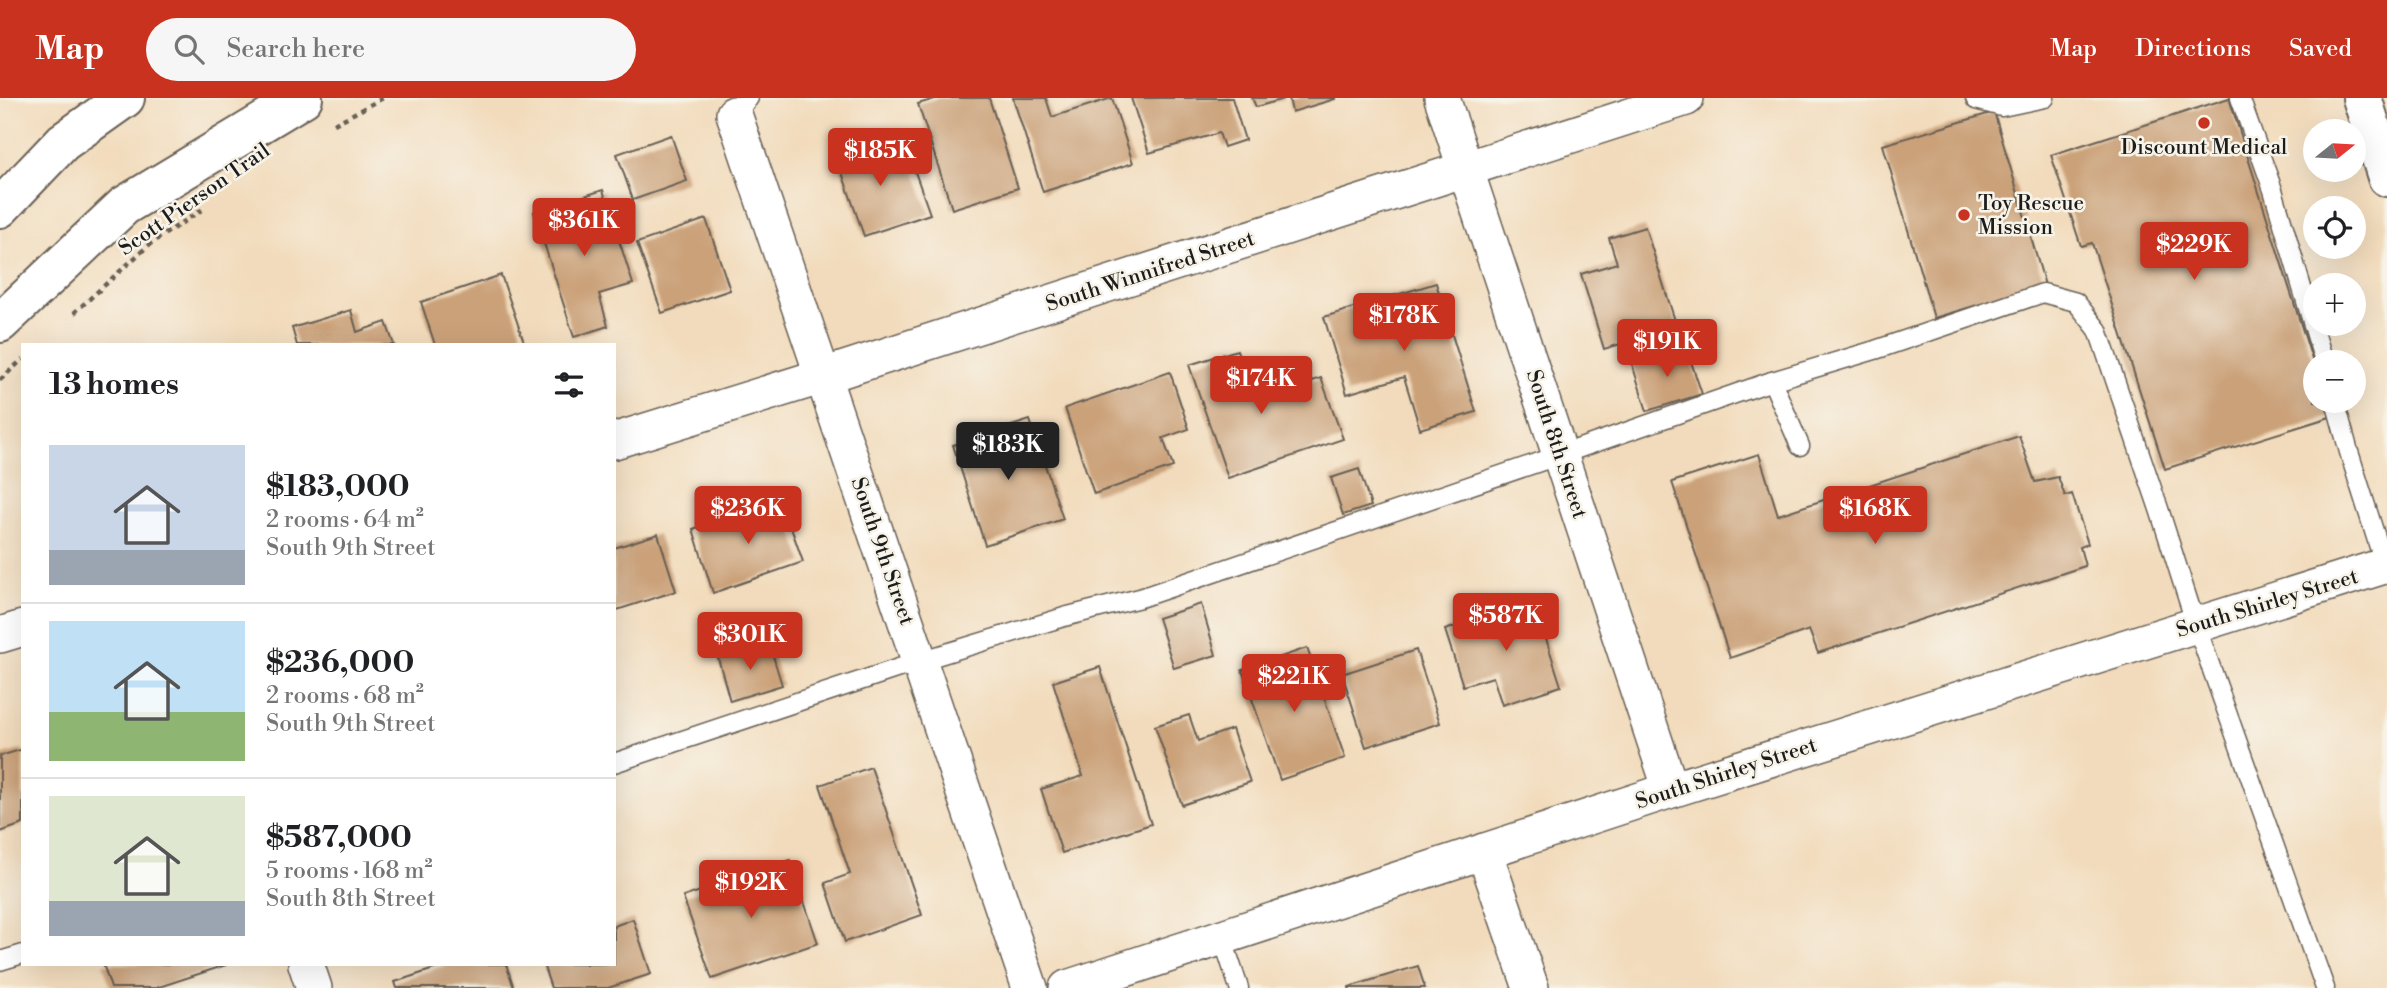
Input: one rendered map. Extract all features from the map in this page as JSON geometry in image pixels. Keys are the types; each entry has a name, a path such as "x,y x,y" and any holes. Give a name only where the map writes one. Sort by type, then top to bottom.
{"main road":[{"path":"0,208 63,142 125,98"},
{"path":"0,323 124,206 303,98"},
{"path":"2362,98 2387,177"}],"street":[{"name":"South 8th Street","path":"1442,98 1671,790"},
{"name":"South Winnifred Street","path":"616,440 1686,98"},
{"name":"South 9th Street","path":"742,106 823,376 1030,988"},
{"name":"South Shirley Street","path":"1067,988 1671,790 2386,565"},
{"path":"0,635 21,629"},
{"path":"1484,851 1531,988"},
{"path":"307,966 314,988"}],"lane":[{"path":"1975,98 2002,107 2045,98"},
{"path":"2240,98 2273,190 2320,350"},
{"path":"616,762 920,662 1139,597 1560,456 1772,381 1875,350 2043,293 2076,302 2098,330 2196,625 2325,988"},
{"path":"1772,381 1800,446"},
{"path":"2339,413 2386,565"},
{"path":"1222,937 1239,988"},
{"path":"0,961 21,955"}],"path":[{"path":"322,131 383,98"},
{"name":"Scott Pierson Trail","path":"69,317 150,244 207,206"},
{"path":"0,380 21,361"}],"building":[{"path":"938,98 989,98 1018,188 952,209 918,104"},
{"path":"1013,98 1046,98 1052,117 1112,98 1133,163 1043,192"},
{"path":"1131,98 1232,98 1245,140 1224,147 1219,133 1149,153"},
{"path":"1252,98 1284,98 1284,99 1256,107"},
{"path":"1289,98 1335,98 1335,99 1292,112"},
{"path":"2229,98 2309,350 2303,350 2303,413 2329,413 2330,417 2165,469 2092,243 2081,246 2051,155"},
{"name":"Toy Rescue Mission","path":"1994,112 2045,285 1934,318 1883,145"},
{"path":"671,135 687,181 633,200 617,154"},
{"path":"867,137 877,166 909,155 930,214 864,236 833,147"},
{"path":"603,190 633,284 599,294 608,326 574,337 534,212"},
{"path":"706,219 730,290 662,313 637,243"},
{"path":"1645,227 1677,327 1604,349 1581,274 1617,263 1609,238"},
{"path":"501,275 524,343 434,343 421,302"},
{"path":"1436,283 1476,412 1420,429 1404,377 1347,394 1324,317"},
{"path":"351,310 357,332 386,322 393,343 296,343 292,328"},
{"path":"1686,347 1702,394 1647,411 1632,364"},
{"path":"1237,350 1252,392 1282,382 1285,390 1321,378 1343,439 1228,478 1189,365"},
{"path":"1170,372 1189,429 1163,438 1173,467 1094,494 1065,408"},
{"path":"1030,420 1063,519 985,545 953,445"},
{"path":"2019,436 2035,482 2058,477 2065,496 2072,494 2088,544 2080,547 2085,566 1818,653 1809,630 1730,658 1672,482 1759,454 1778,515"},
{"path":"1359,469 1371,506 1343,515 1331,478"},
{"path":"781,499 803,562 713,593 693,529"},
{"path":"658,534 676,591 616,610 616,547"},
{"path":"1534,601 1561,686 1502,705 1493,677 1463,686 1445,630"},
{"path":"1201,604 1216,655 1174,668 1158,618"},
{"path":"769,643 782,685 730,701 718,658"},
{"path":"1307,648 1345,758 1280,780 1242,670"},
{"path":"1416,650 1440,723 1366,747 1342,674"},
{"path":"1100,667 1151,824 1062,853 1041,789 1083,776 1053,682"},
{"path":"1189,715 1198,741 1232,729 1250,782 1182,805 1155,726"},
{"path":"21,750 21,825 0,832 0,756"},
{"path":"871,767 922,915 845,942 825,883 850,874 820,785"},
{"path":"790,860 818,943 712,979 683,897"},
{"path":"633,919 651,974 608,988 551,988 544,966 616,966 616,925"},
{"path":"104,966 223,966 156,988 111,988"},
{"path":"443,966 507,966 514,988 397,988 395,982"},
{"path":"1418,966 1425,988 1349,988 1349,987"}],"place":[{"name":"Discount Medical","path":"2204,123"},
{"name":"Toy Rescue Mission","path":"1964,215"}]}
